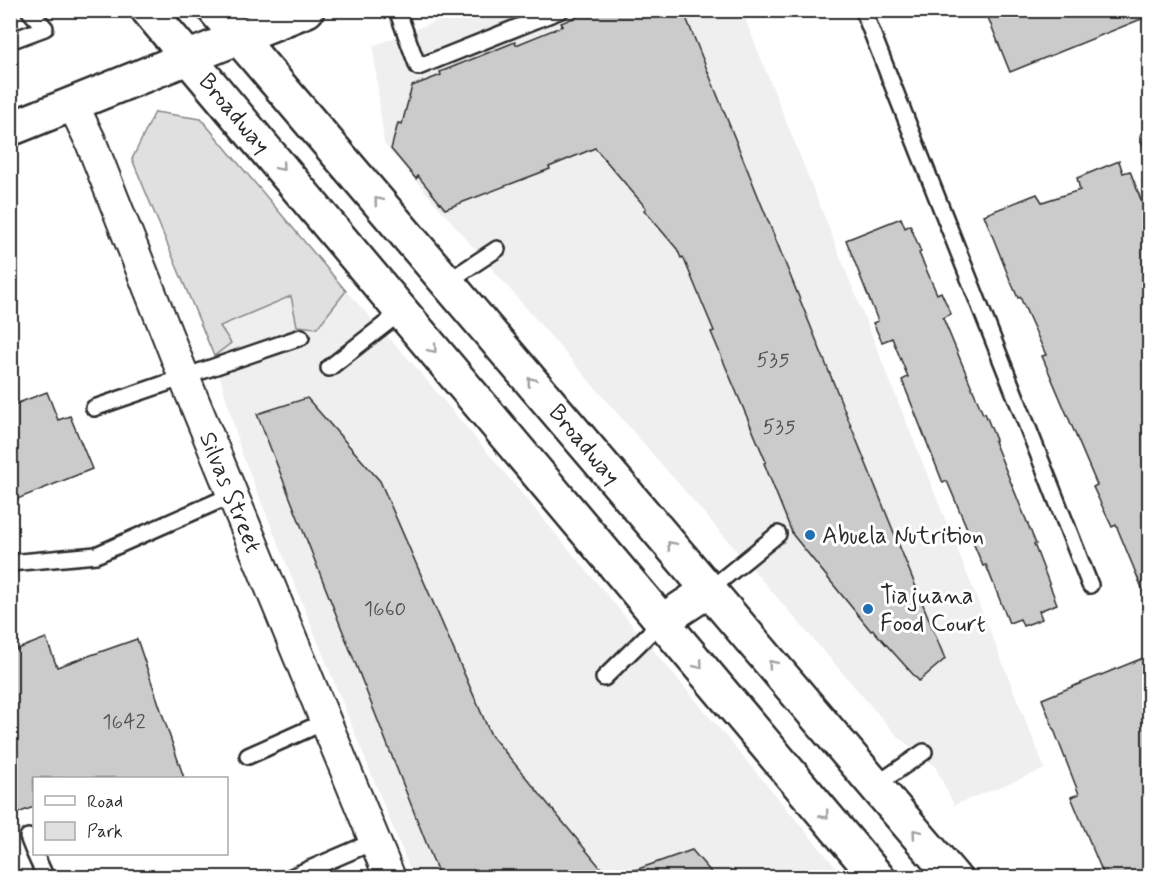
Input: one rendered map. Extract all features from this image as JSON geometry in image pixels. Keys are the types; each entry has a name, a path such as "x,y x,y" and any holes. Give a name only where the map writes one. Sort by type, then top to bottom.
{"main road":[{"name":"Broadway","path":"148,10 878,878"},
{"name":"Broadway","path":"215,10 954,878"},
{"path":"10,129 307,10"},
{"path":"662,621 709,590"}],"street":[{"name":"Silvas Street","path":"73,105 90,140 324,722 390,878"}],"lane":[{"path":"10,41 45,28 29,10"},
{"path":"397,10 418,67 561,10"},
{"path":"863,10 1090,585"},
{"path":"447,282 497,249"},
{"path":"329,368 402,311"},
{"path":"94,408 301,337"},
{"path":"10,564 96,555 232,495"},
{"path":"709,590 778,534"},
{"path":"604,678 662,621"},
{"path":"248,756 324,722"},
{"path":"876,785 924,752"},
{"path":"28,837 33,848"},
{"path":"289,878 375,841"},
{"path":"36,855 46,878"}],"shaded area":[{"path":"462,11 742,11 1045,769 954,805 935,766 898,737 384,144 373,46"},
{"path":"346,291 413,364 844,877 413,877 242,454 214,356 231,343 220,326 291,296 317,328"}],"green space":[{"path":"155,112 201,119 346,291 317,328 297,326 291,296 220,326 231,343 214,356 132,159"}],"building":[{"path":"593,10 683,10 945,659 919,681 873,630 871,631 793,535 683,257 681,258 677,249 644,210 646,208 595,148 549,167 550,169 445,209 418,176 416,179 391,149 398,123 402,124 412,86 441,75 440,72 515,42 516,45 563,26 561,23"},
{"path":"985,10 1149,10 1149,16 1010,72"},
{"path":"1119,161 1123,173 1130,171 1149,221 1149,605 1116,525 1112,527 1093,487 1097,485 1042,356 1046,355 1010,280 984,215 1037,194 1042,202 1080,190 1077,178"},
{"path":"901,218 905,228 910,225 921,252 919,253 937,294 941,292 951,314 943,318 996,440 994,441 1036,544 1034,544 1057,604 1039,611 1042,619 1023,626 1020,619 1009,623 986,565 983,566 947,481 943,483 902,380 908,377 892,338 882,342 873,323 878,321 846,240"},
{"path":"47,392 58,420 70,416 92,469 10,502 10,406"},
{"path":"307,398 380,481 491,735 609,878 440,878 257,414"},
{"path":"46,638 57,667 137,639 184,777 33,777 33,807 10,816 10,652"},
{"path":"1143,658 1149,675 1149,878 1105,878 1071,797 1079,794 1042,699"},
{"path":"692,850 716,878 625,878 624,874"}],"place":[{"name":"Abuela Nutrition","path":"810,535"},
{"name":"Tiajuana Food Court","path":"868,609"}]}
